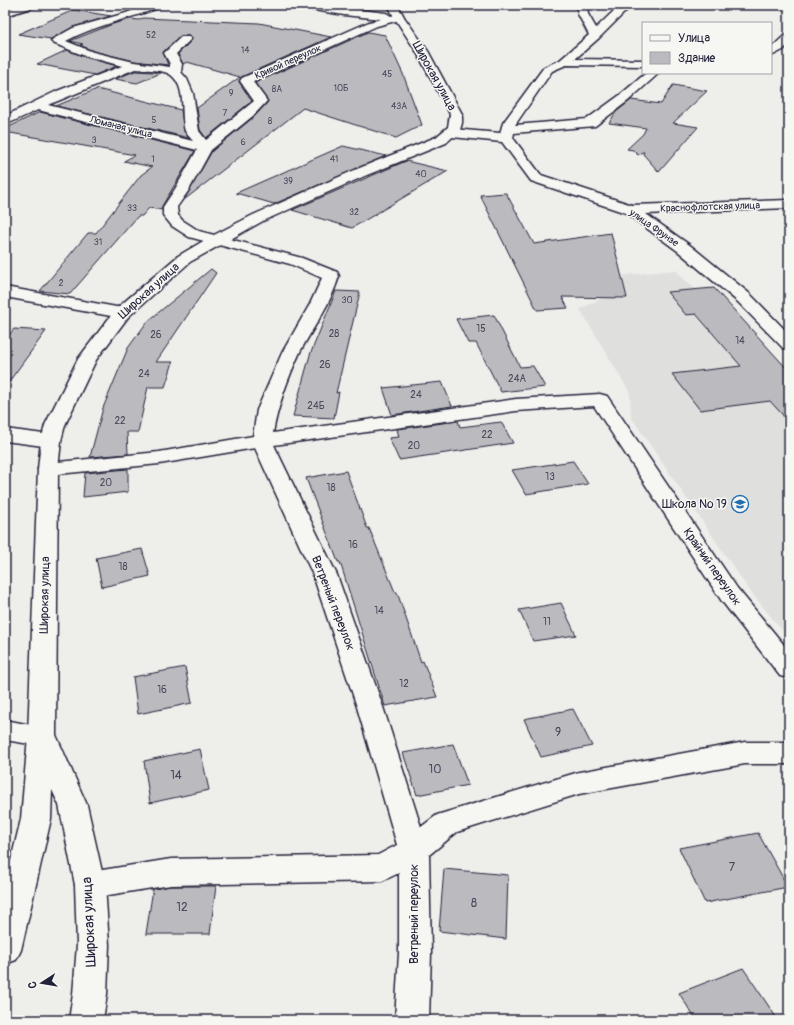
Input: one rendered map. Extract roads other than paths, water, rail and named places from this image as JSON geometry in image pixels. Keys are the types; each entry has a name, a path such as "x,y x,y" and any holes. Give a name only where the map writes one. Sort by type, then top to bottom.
{"street":[{"path":"5,13 30,5"},
{"path":"156,5 130,15 77,30 57,41 89,54 134,65 162,68 175,72 181,79 187,93 192,131 205,148"},
{"path":"302,5 344,12 399,17"},
{"name":"Широкая улица","path":"5,950 11,903 36,818 42,736 48,469 51,441 55,425 87,359 122,312 184,259 258,218 362,172 441,140 452,133 457,122 456,114 422,51 399,17 393,5"},
{"path":"582,5 583,14 595,36"},
{"path":"507,134 509,124 548,69 564,62 595,36 621,9 628,5"},
{"name":"Кривой переулок","path":"216,240 194,234 177,223 170,215 170,207 182,190 205,148 250,112 261,101 246,81 373,24 399,17"},
{"path":"772,52 789,38"},
{"path":"175,72 176,64 170,53 185,39"},
{"path":"564,62 642,63"},
{"path":"5,121 62,94 134,65"},
{"path":"452,133 507,134 590,123 624,98 653,74"},
{"name":"Ломаная улица","path":"37,106 205,148"},
{"name":"улица Фрунзе","path":"507,134 536,178 631,210 685,249 744,298 789,344"},
{"name":"Краснофлотская улица","path":"631,210 789,204"},
{"path":"48,469 159,458 262,441 267,410 291,353 319,304 331,276 296,262 236,244 216,240"},
{"path":"5,292 122,312"},
{"name":"Крайний переулок","path":"262,441 516,405 600,400 729,594 789,669"},
{"path":"5,435 51,441"},
{"name":"Ветреный переулок","path":"262,441 325,575 370,708 414,850 416,953 412,1020"},
{"path":"5,730 42,736"},
{"name":"Широкая улица","path":"42,736 73,805 90,885 93,945 90,994 86,1020"},
{"path":"90,885 171,872 382,868 414,850 447,823 579,783 745,753 789,753"}],"place":[{"name":"Школа № 19","path":"740,504"}]}
